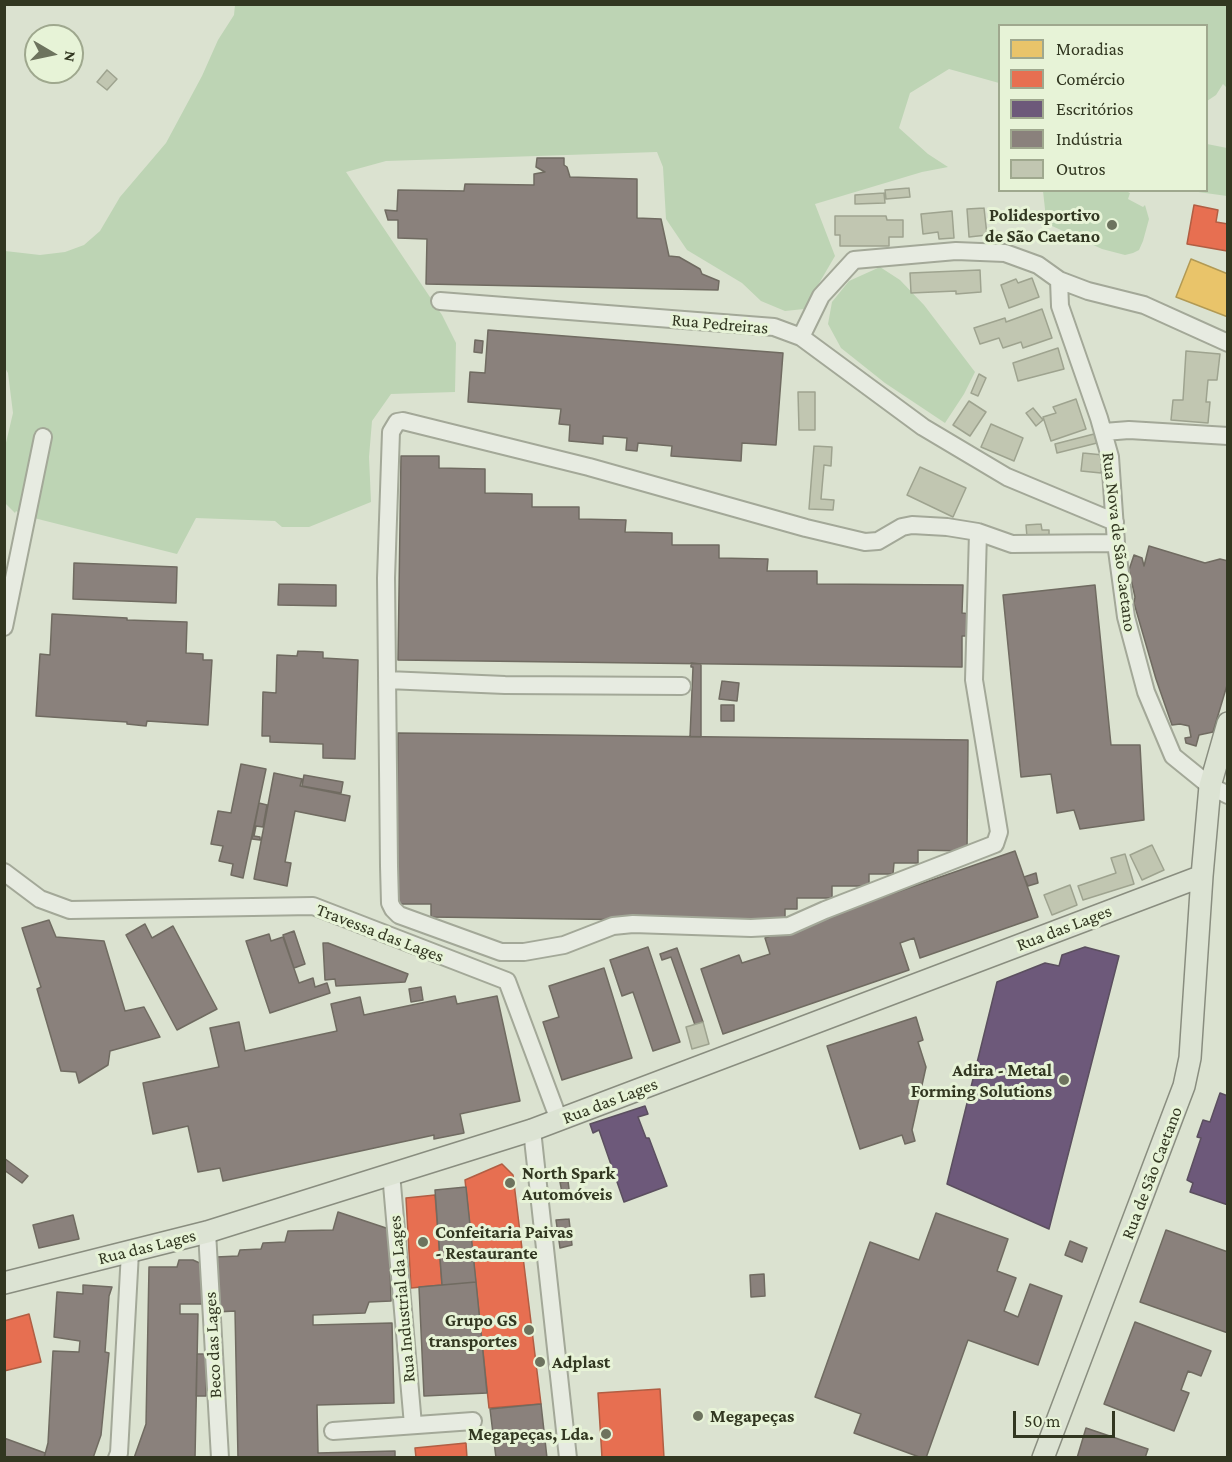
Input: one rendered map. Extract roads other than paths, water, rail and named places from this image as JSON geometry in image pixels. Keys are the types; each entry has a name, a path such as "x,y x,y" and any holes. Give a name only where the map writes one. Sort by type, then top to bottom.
{"main road":[{"name":"Rua de São Caetano","path":"1043,1458 1184,1086 1190,1058 1202,876 1219,790 1227,723"},
{"name":"Rua das Lages","path":"4,1283 207,1232 532,1130 1202,876"}],"street":[{"path":"801,337 821,296 854,260 957,251 1005,253 1038,265 1059,280 1088,291 1144,305 1227,344"},
{"name":"Rua Nova de São Caetano","path":"1059,280 1060,306 1104,432 1110,457 1116,543 1126,617 1146,692 1173,756 1219,790"},
{"name":"Rua Pedreiras","path":"440,301 774,327 801,337 923,427 1007,477 1115,522"},
{"path":"978,532 974,680 999,832 995,844 789,926 751,928 633,924 613,926 564,945 524,952 501,952 399,915 393,909 390,903 386,578 390,443 391,432 397,422 403,421 589,467 806,528 865,542 878,541 902,527 912,525 978,532 1012,544 1116,543"},
{"path":"1104,432 1129,430 1227,436"},
{"path":"4,627 43,436"},
{"path":"387,680 505,685 682,686"},
{"name":"Travessa das Lages","path":"4,872 40,899 70,910 313,906 507,981 559,1120"},
{"path":"532,1130 568,1458"},
{"name":"Rua Industrial da Lages","path":"391,1173 412,1425"},
{"name":"Beco das Lages","path":"207,1232 219,1458"},
{"path":"117,1458 130,1251"},
{"path":"333,1431 473,1421"}],"place":[{"name":"Polidesportivo de São Caetano","path":"1112,225"},
{"name":"Adira - Metal Forming Solutions","path":"1064,1080"},
{"name":"North Spark Automóveis","path":"510,1183"},
{"name":"Confeitaria Paivas - Restaurante","path":"423,1242"},
{"name":"Grupo GS transportes","path":"529,1330"},
{"name":"Adplast","path":"540,1362"},
{"name":"Megapeças","path":"698,1416"},
{"name":"Megapeças, Lda.","path":"606,1434"}]}
